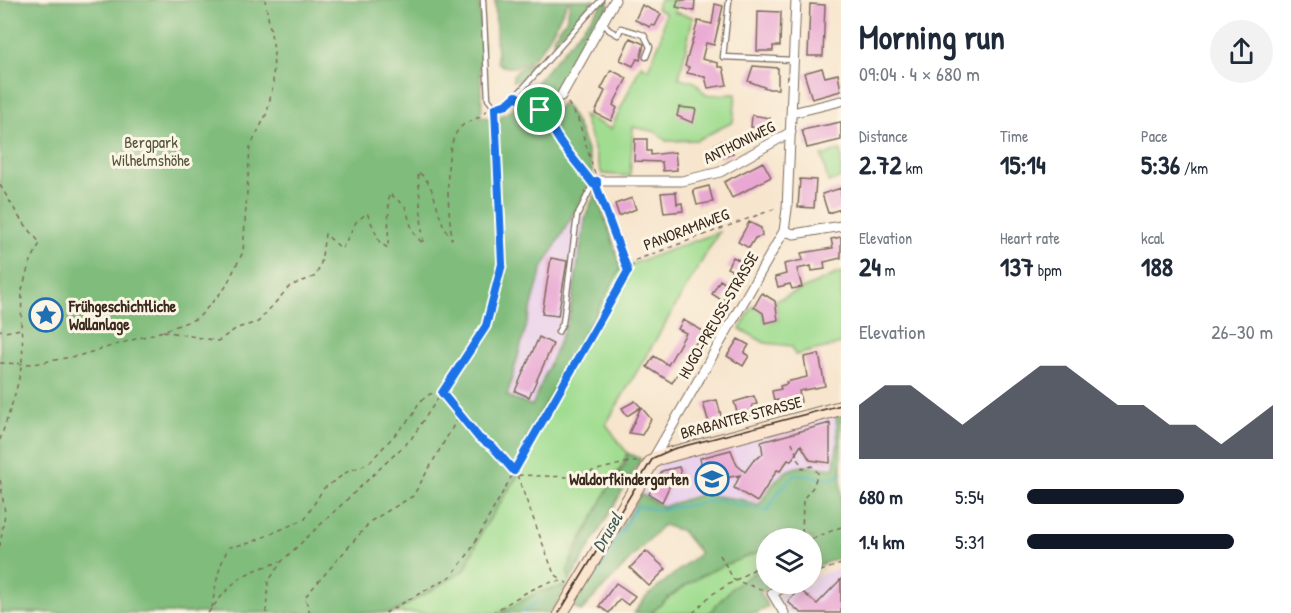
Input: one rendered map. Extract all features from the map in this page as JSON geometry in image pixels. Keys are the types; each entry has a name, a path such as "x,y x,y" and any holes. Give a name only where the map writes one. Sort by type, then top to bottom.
{"street":[{"path":"561,96 615,0"},
{"name":"HUGO-PREUSS-STRASSE","path":"566,611 576,588 651,463 784,231 787,210 796,0"},
{"path":"792,113 841,101"},
{"name":"ANTHONIWEG","path":"595,179 637,183 692,179 720,172 791,132"},
{"path":"784,231 794,234 841,226"},
{"name":"BRABANTER STRASSE","path":"651,463 669,453 841,408"},
{"path":"773,594 784,613"}],"lane":[{"path":"483,0 488,99 493,106 507,104 516,96 601,0"},
{"path":"729,1 723,57 793,60"},
{"path":"603,22 609,30 618,35 621,28 644,35 650,47 646,57"},
{"path":"558,332 563,323 577,216 595,179"}],"path":[{"path":"0,363 34,364 81,355 163,331 198,318 225,288 243,252 250,147 267,113 273,85 273,50 265,0"},
{"path":"516,96 549,119 552,130 595,179"},
{"path":"549,119 561,96 578,119 597,188 628,271"},
{"path":"163,331 218,341 237,328 258,322 290,286 316,276 321,263 325,234 342,249 356,222 367,213 380,243 388,248 389,193 405,206 413,231 423,244 418,172 426,178 445,231 452,239 446,177 454,138 460,127 482,117 493,106"},
{"path":"266,613 268,582 282,561 411,440 486,326 502,264 493,106"},
{"path":"0,185 19,217 40,243 29,265 22,290 21,328 24,343 18,381 0,440"},
{"name":"PANORAMAWEG","path":"385,613 451,576 469,553 636,260 774,208 787,210"},
{"path":"0,330 5,332 21,328"},
{"path":"442,393 479,438 493,447 517,475 554,574 576,588"},
{"path":"212,608 215,585 223,557 229,548 250,543 305,519 323,489 347,472 369,463 413,416 419,402 430,394 442,393"},
{"path":"310,613 305,597 371,521 413,496 460,415"},
{"path":"792,442 802,469 812,466 818,473 813,487 803,499 802,528"},
{"path":"517,475 569,477 629,462 651,463"},
{"path":"0,480 5,513 0,546"},
{"path":"822,535 841,527"},
{"path":"720,555 734,580 756,588"},
{"path":"208,613 234,581 248,571 282,561"},
{"path":"822,571 841,564"},
{"path":"693,613 734,580 756,568"},
{"path":"492,613 547,583 563,580"}],"shaded area":[{"path":"574,215 586,215 569,318 532,407 507,396 542,269"},
{"path":"836,415 838,443 833,469 806,464 777,478 758,506 744,500 702,494 663,507 641,494 661,463"},
{"path":"841,568 841,613 788,613 778,597 783,594 822,594 822,575"}],"green space":[{"name":"Bergpark Wilhelmshöhe","path":"0,0 479,0 483,47 480,69 482,110 479,115 491,119 493,133 499,132 500,116 511,111 517,103 537,113 549,125 553,123 554,114 562,103 572,116 583,139 593,180 542,269 507,396 532,406 569,318 586,215 595,194 621,268 527,436 524,466 482,531 465,570 393,613 0,613"},
{"path":"495,0 569,0 540,50 532,59 513,67 504,66 497,61"},
{"path":"571,0 594,0 553,43 554,36 566,20"},
{"path":"606,0 609,5 556,88 551,111 547,112 525,99 525,96"},
{"path":"660,0 676,0 674,12 693,17 679,78 695,82 706,95 736,94 733,122 697,140 666,141 656,132 633,127 630,176 602,174 583,115 611,129 641,65 648,69 661,39 665,13 656,8"},
{"path":"533,62 521,80 513,81 513,76 519,69"},
{"path":"841,150 841,178 828,182 822,156"},
{"path":"719,232 606,424 627,453 596,515 574,552 570,562 570,581 567,586 538,592 500,613 393,613 465,570 482,531 524,466 527,436 621,268"},
{"path":"841,272 841,344 795,355 792,346 765,343 740,329 753,306 763,313 765,322 778,320 775,301"},
{"path":"841,413 841,557 822,564 822,528 756,528 756,554 704,574 651,613 634,613 647,596 700,553 682,531 663,525 581,611 574,607 641,494 663,507 702,494 744,500 758,506 780,476 796,467 833,469 838,443 836,415"},
{"path":"627,453 641,459 570,581 567,571 609,486 625,465"},
{"path":"756,553 756,572 732,588 709,613 651,613 691,582 733,561"},
{"path":"756,572 756,594 761,594 768,606 757,613 709,613 732,588"},
{"path":"567,586 550,613 500,613 538,592"}],"building":[{"path":"678,0 695,0 694,11 676,7"},
{"path":"715,4 723,6 714,45 706,43 702,59 718,63 718,67 723,67 727,85 708,88 705,77 687,73 689,67 685,66 698,21 712,24"},
{"path":"810,4 825,5 823,56 808,56"},
{"path":"642,5 661,14 655,26 650,27 635,20"},
{"path":"758,11 781,12 780,46 773,46 773,51 757,51"},
{"path":"630,38 644,44 640,60 637,59 633,66 620,60"},
{"path":"753,66 778,68 778,89 769,89 748,81"},
{"path":"822,68 825,77 838,74 841,91 812,99 804,73"},
{"path":"611,70 627,78 613,105 617,108 611,121 595,113 605,91 601,89"},
{"path":"679,107 696,109 693,123 677,116"},
{"path":"752,115 770,118 768,129 751,127"},
{"path":"841,122 841,140 807,148 802,130"},
{"path":"635,139 647,139 647,151 651,151 651,155 675,152 677,170 663,171 662,162 634,161"},
{"path":"727,139 733,153 721,158 715,144"},
{"path":"763,162 771,177 732,198 724,182"},
{"path":"800,179 816,180 814,208 798,207"},
{"path":"709,186 713,202 697,205 693,190"},
{"path":"841,188 841,209 828,213 822,194"},
{"path":"676,192 677,204 682,203 683,211 664,213 661,193"},
{"path":"632,198 636,209 619,216 615,204"},
{"path":"749,222 761,228 762,236 755,238 749,248 738,242"},
{"path":"841,237 841,258 824,262 825,269 812,271 811,266 797,269 802,287 792,289 790,284 778,287 775,277 786,274 784,264 803,260 801,253 833,248 831,239"},
{"path":"733,257 745,263 739,274 727,268"},
{"path":"551,258 567,261 558,316 542,314"},
{"path":"720,280 731,287 723,301 712,294"},
{"path":"762,293 775,301 778,320 765,323 763,313 754,307"},
{"path":"683,320 703,331 672,383 647,367 654,356 668,365 686,333 678,329"},
{"path":"539,337 553,344 529,397 515,391"},
{"path":"738,339 749,345 744,353 749,356 743,366 727,356"},
{"path":"819,354 825,386 799,391 801,402 780,407 778,400 774,401 772,391 781,389 780,386 787,384 786,382 807,377 804,357"},
{"path":"754,396 757,404 752,405 755,414 739,418 734,402"},
{"path":"717,400 722,419 709,423 703,403"},
{"path":"635,401 641,407 627,416 622,408"},
{"path":"641,407 651,419 642,435 629,433"},
{"path":"830,423 830,463 810,460 801,445 791,461 788,460 780,471 777,470 757,502 734,488 740,475 710,481 709,474 696,473 702,468 700,458 731,450 737,465 745,472 753,461 763,454 761,442"},
{"path":"679,467 683,480 670,485 662,502 649,494 662,471"},
{"path":"646,551 666,569 649,586 630,568"},
{"path":"841,579 841,613 801,613 788,602 795,594 805,594 817,604"},
{"path":"616,583 635,596 628,605 620,599 609,613 599,606"}],"waterway":[{"name":"Drusel","path":"595,578 637,506 659,510 717,500 767,511 780,490 796,474 829,479 841,475"},
{"name":"Drusel","path":"523,613 537,601"}],"tram line":[{"path":"559,613 653,458 673,449 841,405"}],"place":[{"name":"Frühgeschichtliche Wallanlage","path":"46,315"},
{"name":"Waldorfkindergarten","path":"712,479"}],"route":[{"path":"516,96 540,110 549,119 552,130 593,184 597,181 597,188 628,271 514,471 493,447 479,438 442,393 486,326 502,264 495,108 507,104 516,96"}]}
